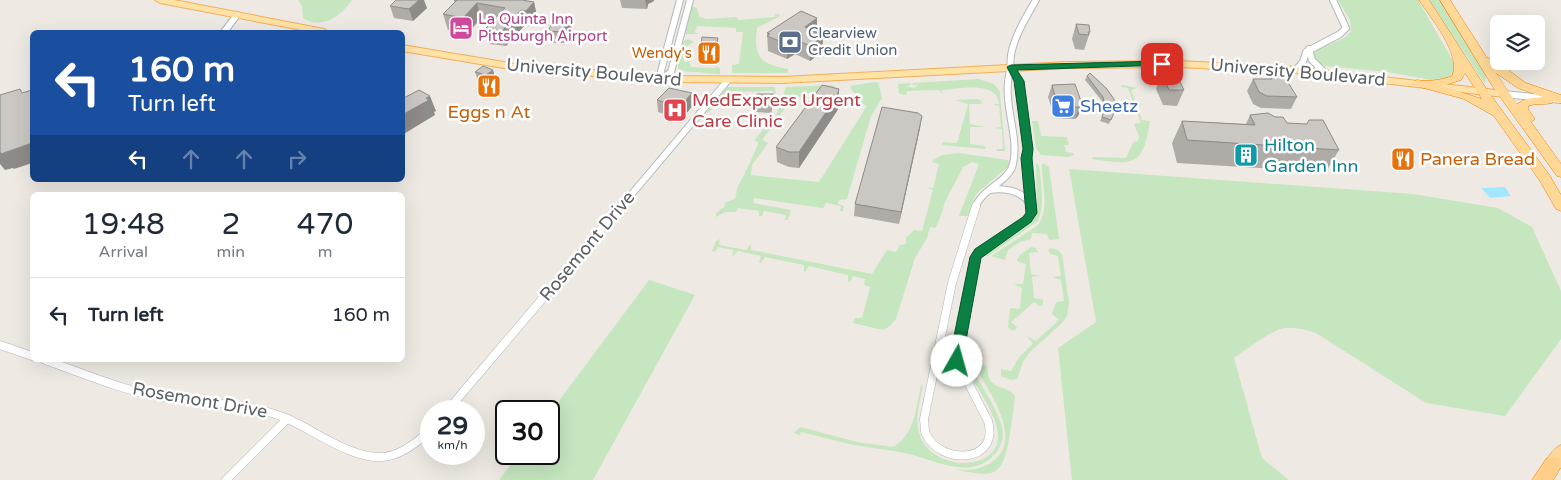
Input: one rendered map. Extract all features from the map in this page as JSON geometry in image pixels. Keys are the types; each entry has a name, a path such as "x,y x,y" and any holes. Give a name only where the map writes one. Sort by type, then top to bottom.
{"highway":[{"path":"1424,0 1482,91 1545,179 1561,206"},
{"path":"1445,0 1504,94 1561,173"},
{"path":"1474,46 1516,84 1530,91 1561,100"},
{"path":"1417,83 1448,82 1457,78 1460,71 1459,53"},
{"path":"1417,83 1478,102 1492,110 1509,127"},
{"path":"1543,148 1547,143 1522,109 1523,104 1530,101 1561,100"},
{"path":"1542,480 1558,462"}],"main road":[{"path":"160,0 313,30"},
{"name":"University Boulevard","path":"405,48 516,67 662,79 728,80 841,77 1011,67 1170,64 1296,70 1504,94"}],"street":[{"path":"662,79 661,71 680,0"},
{"path":"662,79 671,72 690,0"},
{"path":"1011,67 1006,80 1014,148 1012,166 978,201 958,258 924,419 925,430 930,440 938,449 961,456 978,452 987,444 990,434 988,420 958,365 957,357 975,257 979,252 1027,220 1031,213 1026,158 1028,149 1019,81 1011,67 1009,57 1011,48 1036,0"},
{"path":"1296,70 1303,62 1304,54 1309,49 1340,34 1346,28 1333,0"},
{"path":"226,30 237,16"},
{"path":"1309,49 1310,57 1316,67 1325,73"},
{"name":"Rosemont Drive","path":"456,400 728,80"},
{"path":"1504,94 1561,100"},
{"path":"985,192 997,188 1009,190 1023,196 1031,205"},
{"path":"0,345 30,355"},
{"name":"Rosemont Drive","path":"52,362 143,393 252,407 287,419 354,450 374,456 383,457 402,450 420,439"},
{"path":"226,480 287,419"}],"green space":[{"path":"298,0 352,0 348,6 331,20 317,22 303,18 302,6"},
{"path":"1338,0 1418,0 1453,61 1456,68 1455,75 1452,74 1448,77 1450,78 1431,80 1388,72 1325,66 1315,60 1313,52 1346,37 1351,31 1350,20"},
{"path":"1429,0 1441,0 1486,75 1485,84"},
{"path":"692,6 697,8 699,17 707,19 736,17 738,20 775,17 775,14 779,14 780,16 757,28 756,46 765,62 788,69 788,73 732,73 732,65 739,64 743,32 736,32 736,28 697,26 695,32 698,34 685,34"},
{"path":"688,39 694,42 687,46 684,62 689,61 691,67 715,68 716,66 720,68 720,74 679,71 677,61 682,42"},
{"path":"979,79 994,84 1000,92 1005,151 997,151 996,149 1003,149 1002,129 994,128 1001,127 999,106 992,104 999,104 997,96 992,92 985,89 967,88 942,90 942,94 939,90 907,91 907,94 903,95 899,93 898,84 910,83 911,85 906,86 914,88 918,85 913,85 912,83"},
{"path":"874,82 882,83 877,84 879,85 882,98 871,116 847,199 839,200 838,204 844,206 843,211 840,211 841,206 826,203 823,208 754,198 753,203 791,210 788,220 785,220 786,215 764,211 762,216 759,216 759,211 738,208 736,212 725,212 716,217 716,213 724,207 726,202 735,199 738,186 758,144 757,141 754,141 777,113 786,87 832,85 836,87 828,91 805,94 801,97 794,96 762,140 768,143 752,165 751,175 819,182 867,106 862,104 850,86"},
{"path":"1122,85 1137,88 1131,90 1136,103 1143,104 1137,106 1142,120 1150,121 1144,147 1140,155 1134,160 1127,162 1092,159 1093,157 1125,158 1133,142 1138,141 1139,136 1134,124 1141,123 1128,88 1121,87"},
{"path":"727,87 775,87 776,96 773,96 773,91 727,92 706,113"},
{"path":"955,100 981,100 982,104 969,104 970,124 984,127 970,127 970,144 985,146 986,149 942,145 943,142 957,143 968,104"},
{"path":"1032,121 1038,121 1041,136 1067,137 1069,145 1064,145 1066,152 1073,153 1074,155 1069,157 1041,155 1036,148"},
{"path":"959,153 1008,160 1010,165 976,194 968,216 959,216 979,164 972,162 963,167 945,202 937,225 935,228 930,227 927,238 915,258 896,319 883,330 853,323 855,318 862,318 870,287 864,285 865,279 853,276 851,281 848,282 848,275 809,266 804,272 804,265 765,257 761,263 759,262 761,256 738,251 732,257 733,250 718,247 715,252 712,251 716,241 720,239 719,245 746,250 751,244 751,250 872,274 887,250 896,252 900,245 906,244 906,238 914,230 922,231 933,190 926,187 933,188 939,164 932,162 933,160 942,155"},
{"path":"1036,163 1039,165 1042,193 1038,221 988,256 983,255 1034,218 1037,205"},
{"path":"1042,163 1049,167 1059,239 1049,240 1047,234 1032,233 1031,239 1020,242 1008,250 1005,260 991,256 1037,226 1041,219 1044,212"},
{"path":"1069,169 1413,194 1498,208 1532,227 1561,291 1561,339 1505,416 1426,403 1316,333 1285,328 1266,336 1234,358 1262,458 1289,480 1072,480 1058,348 1096,322"},
{"path":"1031,247 1036,248 1038,252 1029,253 1031,274 1040,276 1032,277 1034,298 1043,300 1043,305 1040,306 1034,302 1011,322 1017,327 1015,330 1011,330 1008,327 1010,309 1020,309 1022,288 1014,284 1023,284 1026,264 1017,260 1020,255"},
{"path":"1050,248 1058,250 1062,254 1069,303 1067,316 1062,323 1029,353 1023,362 1017,379 1011,380 1001,376 1001,369 1011,371 1020,356 1033,344 1027,336 1036,341 1059,320 1052,314 1056,302 1064,301 1061,280 1052,277 1061,276 1058,256 1050,254 1048,250"},
{"path":"649,280 695,295 593,480 499,480 511,465 560,465 559,400"},
{"path":"964,360 971,362 970,365 990,399 1002,426 1001,445 994,455 984,463 972,467 957,467 909,454 853,445 801,432 800,435 794,433 800,427 857,442 893,447 900,442 910,428 916,411 921,385 923,386 918,428 923,443 933,453 946,460 960,463 974,462 986,457 995,449 998,437 997,428 990,408 972,379"},
{"path":"975,363 987,366 991,382 1010,391 1015,397 1009,439 1003,462 998,469 986,474 954,469 974,469 987,465 1001,452 1005,441 1001,414 974,365"}],"water":[{"path":"1505,187 1511,196 1490,198 1481,188"}],"building":[{"path":"396,0 419,0 409,9 390,6"},
{"path":"457,0 522,0 534,2 526,11 521,10 502,31 486,28 505,8 477,3 463,18 443,14"},
{"path":"801,11 817,18 805,27 823,37 810,46 795,39 787,44 767,36 770,34 767,33"},
{"path":"555,17 569,18 563,32 548,31"},
{"path":"1076,24 1089,25 1089,35 1079,34"},
{"path":"702,37 718,38 714,52 700,52"},
{"path":"483,66 493,70 486,75 475,72"},
{"path":"1090,73 1106,88 1114,99 1115,110 1111,120 1102,117 1105,108 1103,97 1087,76"},
{"path":"1162,73 1176,74 1184,90 1169,90"},
{"path":"1270,75 1278,75 1286,79 1297,97 1267,96 1259,92 1253,79 1272,79"},
{"path":"1075,84 1082,104 1079,107 1058,107 1052,85"},
{"path":"822,85 839,89 837,96 799,152 789,152 776,147"},
{"path":"669,88 692,93 680,107 657,100"},
{"path":"20,89 22,93 30,91 30,144 1,154 0,151 0,95"},
{"path":"419,90 430,96 426,98 429,100 405,113 405,97"},
{"path":"757,94 773,94 771,104 755,104"},
{"path":"882,107 918,113 922,116 901,212 855,204"},
{"path":"1268,113 1275,117 1283,117 1287,123 1307,124 1309,120 1323,120 1339,150 1187,140 1182,121 1255,125 1250,115"}],"place":[{"name":"La Quinta Inn Pittsburgh Airport","path":"461,28"},
{"name":"Clearview Credit Union","path":"790,42"},
{"name":"Wendy's","path":"709,53"},
{"name":"Eggs n At","path":"489,86"},
{"name":"Sheetz","path":"1063,106"},
{"name":"MedExpress Urgent Care Clinic","path":"675,110"},
{"name":"Hilton Garden Inn","path":"1246,155"},
{"name":"Panera Bread","path":"1403,159"}],"route":[{"path":"957,361 957,351 975,257 979,252 1027,220 1031,213 1026,158 1028,149 1019,81 1011,67 1122,63 1162,64"}]}
